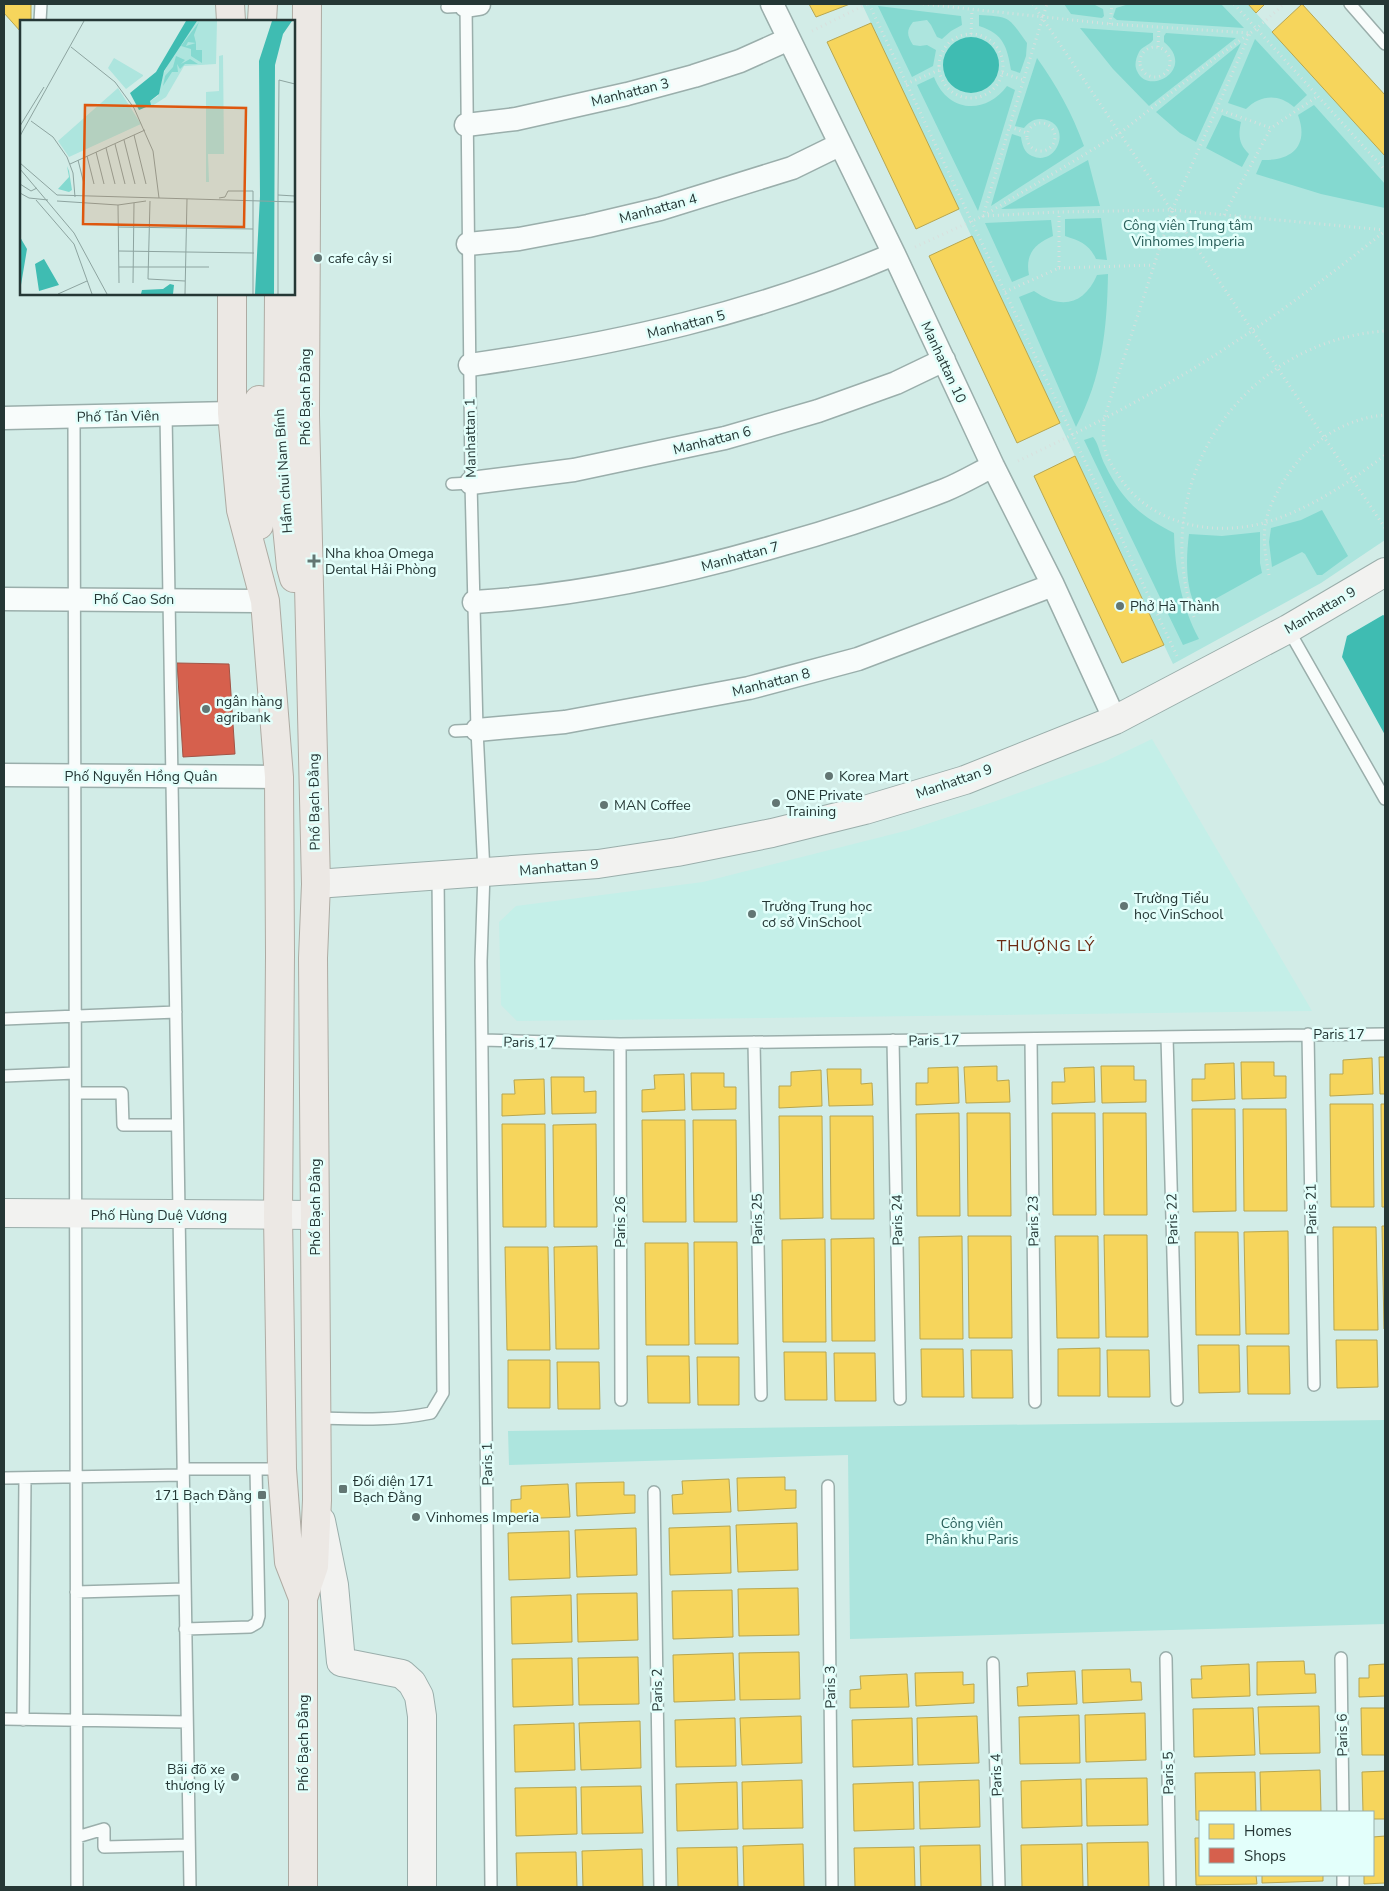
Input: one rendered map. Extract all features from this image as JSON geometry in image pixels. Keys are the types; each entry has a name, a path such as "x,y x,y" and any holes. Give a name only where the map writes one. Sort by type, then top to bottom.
{"main road":[{"path":"230,4 230,20"},
{"path":"262,4 262,20"},
{"path":"280,4 280,20"},
{"name":"Phố Bạch Đằng","path":"303,1887 303,1607 314,1566 316,1500 314,958 316,884 305,415 307,4"},
{"name":"Phố Bạch Đằng","path":"232,295 232,413 241,510 265,601 279,778 278,1216 269,1469 289,1562 303,1607"},
{"name":"Hầm chui Nam Bính","path":"260,295 258,508 265,601"},
{"name":"Hầm chui Nam Bính","path":"279,295 278,436 291,567 310,646"},
{"name":"Manhattan 9","path":"316,884 598,864 677,852 772,833 865,810 965,780 1115,720 1288,629 1385,572"},
{"name":"Phố Hùng Duệ Vương","path":"4,1213 76,1215 315,1215"},
{"path":"316,1500 334,1585 341,1662 402,1674 412,1683 419,1696 422,1716 422,1887"}],"street":[{"name":"Manhattan 10","path":"772,4 894,254 993,466 1053,585 1115,720"},
{"name":"Manhattan 3","path":"466,125 516,119 637,92 740,61 789,39"},
{"name":"Manhattan 4","path":"468,244 519,239 588,226 660,208 792,168 839,144"},
{"name":"Manhattan 5","path":"470,365 639,336 717,317 789,296 842,277 894,254"},
{"name":"Manhattan 6","path":"462,483 574,470 725,438 818,411 896,383 944,360"},
{"name":"Phố Tản Viên","path":"4,418 232,413"},
{"name":"Manhattan 7","path":"474,602 517,600 623,583 703,567 800,540 878,515 947,489 993,466"},
{"name":"Manhattan 8","path":"477,730 565,722 749,688 858,659 1053,585"},
{"name":"Phố Cao Sơn","path":"4,599 265,601"},
{"name":"Phố Nguyễn Hồng Quân","path":"4,775 279,778"}],"lane":[{"path":"40,20 41,4"},
{"path":"1350,4 1385,44"},
{"name":"Manhattan 1","path":"465,5 470,365 462,483 474,602 477,730 484,872"},
{"path":"166,414 190,1887"},
{"path":"74,416 77,1887"},
{"path":"1288,629 1385,799"},
{"path":"455,731 477,730"},
{"name":"Paris 1","path":"484,872 482,961 491,1887"},
{"path":"316,1418 404,1418 431,1413 443,1393 438,876"},
{"path":"4,1019 176,1012"},
{"name":"Paris 21","path":"1308,1034 1314,1384"},
{"name":"Paris 17","path":"483,1040 620,1044 1385,1034"},
{"name":"Paris 22","path":"1167,1037 1177,1400"},
{"name":"Paris 23","path":"1031,1039 1035,1402"},
{"name":"Paris 24","path":"894,1040 900,1399"},
{"name":"Paris 25","path":"754,1042 761,1395"},
{"name":"Paris 26","path":"620,1044 621,1400"},
{"path":"4,1076 75,1073"},
{"path":"76,1093 122,1093 123,1125 177,1125"},
{"path":"4,1478 269,1469 258,1623 250,1627 185,1629"},
{"path":"23,1720 25,1478"},
{"name":"Paris 3","path":"828,1486 832,1887"},
{"name":"Paris 2","path":"654,1492 660,1887"},
{"path":"76,1592 185,1589"},
{"name":"Paris 5","path":"1166,1658 1170,1887"},
{"name":"Paris 6","path":"1341,1658 1342,1811"},
{"name":"Paris 4","path":"993,1663 999,1887"},
{"path":"4,1720 187,1722"},
{"path":"76,1837 104,1829 104,1847 189,1845"}],"path":[{"path":"812,31 868,4 1177,656"},
{"path":"923,4 1042,18 1250,33"},
{"path":"1033,4 1385,528"},
{"path":"983,216 1047,4"},
{"path":"1110,24 1112,4"},
{"path":"1234,4 1385,170"},
{"path":"915,247 983,216 1120,133 1250,33 1284,4"},
{"path":"971,34 972,9"},
{"path":"1158,47 1159,27"},
{"path":"1250,33 1172,210 1104,419 1104,448 1123,484 1139,502 1159,515 1182,524 1219,528 1266,522 1285,515 1353,480 1385,455"},
{"path":"971,34 982,35 991,40 998,48 1002,58 1002,74 995,87 987,94 967,98 957,95 948,89 942,80 939,70 940,58 944,49 951,41 960,35 971,34"},
{"path":"1158,47 1162,48 1168,55 1170,64 1162,75 1153,76 1144,71 1140,62 1141,57 1148,49 1158,47"},
{"path":"906,84 939,70"},
{"path":"1002,74 1024,80"},
{"path":"1224,215 1271,128 1318,96"},
{"path":"1217,108 1271,128"},
{"path":"1044,123 1054,132 1054,142 1048,149 1034,149 1028,142 1028,133 1032,126 1044,123"},
{"path":"1010,127 1028,133"},
{"path":"983,216 1059,212 1172,210 1385,230"},
{"path":"1059,212 1059,268"},
{"path":"1018,460 1073,435 1174,380 1252,330 1314,287 1385,230"},
{"path":"1005,292 1059,268 1154,265"},
{"path":"1194,617 1185,583 1181,550 1182,524 1188,493 1197,465 1227,413 1248,391 1278,367 1293,358 1335,339 1361,333 1385,331"},
{"path":"1269,575 1264,550 1266,522 1270,507 1284,479 1297,461 1312,446 1349,423 1370,416 1385,415"}],"shaded area":[{"path":"1064,4 1093,4 1103,9 1104,16 1102,18 1071,14"},
{"path":"1129,4 1221,4 1244,28 1117,20 1113,17 1116,8"},
{"path":"878,6 961,16 962,25 942,39 937,37 927,20 913,22 908,33 913,45 927,45 936,50 933,66 912,77"},
{"path":"979,15 1008,20 1027,43 1026,56 1020,73 1011,70 1006,48 999,37 979,26"},
{"path":"1080,28 1153,33 1153,40 1140,50 1136,64 1137,71 1143,78 1150,81 1159,80 1173,70 1175,62 1173,52 1164,42 1166,33 1236,38 1149,106 1113,69"},
{"path":"971,37 982,39 991,45 997,54 999,65 997,76 991,85 982,91 971,93 960,91 951,85 945,76 943,65 945,54 951,45 960,39"},
{"path":"1255,39 1307,95 1294,107 1282,99 1275,98 1257,101 1246,109 1228,103"},
{"path":"1241,43 1196,142 1180,133 1156,112"},
{"path":"1037,58 1064,100 1084,146 991,206 1012,134 1021,137 1024,148 1029,155 1041,158 1055,150 1059,142 1060,134 1057,127 1051,121 1037,119 1027,124 1024,128 1015,126"},
{"path":"934,77 940,89 948,97 957,103 967,106 978,106 988,102 998,96 1007,86 1015,90 978,211 917,85"},
{"path":"1314,105 1385,184 1385,208 1321,194 1256,174 1262,160 1282,158 1296,149 1300,143 1301,135 1298,115"},
{"path":"1222,115 1241,122 1240,140 1249,154 1242,167 1206,148"},
{"path":"1088,160 1100,206 1001,209"},
{"path":"1101,218 1107,260 1096,259 1084,244 1065,236 1065,219"},
{"path":"1051,220 1053,236 1046,239 1032,251 1028,262 1029,275 1012,282 985,223"},
{"path":"1108,274 1106,314 1101,353 1092,390 1076,427 1019,297 1034,291 1053,301 1071,301 1085,293 1097,275"},
{"path":"1093,437 1111,477 1125,497 1151,520 1174,533 1176,560 1183,600 1199,639 1183,645 1084,440"},
{"path":"1322,510 1348,556 1322,575 1317,575 1302,552 1272,567 1269,542 1271,528 1301,520"},
{"path":"1260,532 1260,563 1262,573 1197,609 1188,582 1187,553 1189,534 1222,536"},
{"path":"1383,615 1385,616 1385,735 1342,657 1347,636"},
{"path":"1152,739 1312,1011 517,1021 501,1005 499,922 516,906 703,882 909,830 1104,762"}],"green space":[{"name":"Công viên Trung tâm Vinhomes Imperia","path":"862,4 1248,4 1385,156 1385,540 1321,583 1173,664"},
{"name":"Công viên Phân khu Paris","path":"1385,1420 1385,1624 850,1639 848,1455 509,1465 508,1431"}],"building: Homes":[{"path":"4,4 31,4 31,20 20,20 20,31 4,13"},
{"path":"809,4 850,4 816,17"},
{"path":"1248,4 1265,4 1256,13"},
{"path":"1302,4 1385,95 1385,156 1272,32"},
{"path":"871,23 959,209 916,229 827,42"},
{"path":"972,236 1060,423 1017,443 929,256"},
{"path":"1075,456 1164,645 1122,663 1034,476"},
{"path":"1379,1057 1385,1057 1385,1094 1380,1094"},
{"path":"1372,1058 1373,1094 1330,1096 1330,1074 1343,1074 1343,1060"},
{"path":"1241,1062 1274,1062 1274,1076 1286,1076 1286,1098 1242,1099"},
{"path":"1234,1063 1235,1099 1192,1101 1192,1079 1205,1079 1205,1064"},
{"path":"997,1066 997,1081 1009,1080 1010,1102 966,1103 964,1067"},
{"path":"1101,1066 1134,1066 1134,1080 1146,1080 1146,1102 1102,1103"},
{"path":"958,1067 959,1103 916,1105 916,1083 928,1083 928,1068"},
{"path":"1094,1067 1095,1102 1052,1104 1052,1082 1065,1082 1064,1068"},
{"path":"827,1069 861,1069 861,1084 872,1083 873,1105 829,1106"},
{"path":"821,1070 822,1106 779,1108 779,1086 791,1086 791,1072"},
{"path":"691,1073 724,1073 724,1087 736,1087 736,1109 692,1110"},
{"path":"684,1074 685,1110 642,1112 642,1090 655,1089 654,1075"},
{"path":"551,1077 584,1077 584,1092 596,1091 596,1113 552,1114"},
{"path":"544,1079 545,1114 502,1116 502,1094 515,1094 514,1080"},
{"path":"1330,1104 1373,1104 1374,1207 1331,1207"},
{"path":"1381,1104 1385,1104 1385,1207 1382,1207"},
{"path":"1192,1109 1235,1109 1236,1211 1193,1212"},
{"path":"1243,1109 1286,1109 1287,1211 1244,1211"},
{"path":"959,1113 960,1216 917,1216 916,1114"},
{"path":"967,1113 1010,1113 1011,1216 968,1216"},
{"path":"1052,1113 1095,1113 1096,1215 1053,1215"},
{"path":"1103,1113 1146,1113 1147,1215 1104,1215"},
{"path":"779,1116 822,1116 823,1218 780,1219"},
{"path":"830,1116 873,1116 874,1219 831,1219"},
{"path":"642,1120 685,1120 686,1222 643,1222"},
{"path":"693,1120 736,1120 737,1222 694,1222"},
{"path":"502,1124 545,1124 546,1227 503,1227"},
{"path":"596,1124 597,1227 554,1227 553,1125"},
{"path":"1382,1226 1385,1226 1385,1329 1384,1329"},
{"path":"1333,1227 1376,1227 1378,1330 1334,1330"},
{"path":"1288,1231 1289,1334 1246,1334 1244,1232"},
{"path":"1195,1232 1238,1232 1240,1335 1196,1335"},
{"path":"1104,1235 1147,1235 1148,1337 1106,1337"},
{"path":"962,1236 963,1339 920,1339 919,1237"},
{"path":"968,1236 1011,1236 1012,1338 969,1338"},
{"path":"1055,1236 1098,1236 1099,1338 1057,1338"},
{"path":"874,1238 875,1341 832,1341 831,1239"},
{"path":"825,1239 826,1342 783,1342 782,1240"},
{"path":"694,1242 737,1242 738,1344 695,1344"},
{"path":"645,1243 688,1243 689,1345 646,1345"},
{"path":"597,1246 599,1349 556,1349 554,1247"},
{"path":"505,1247 548,1247 550,1350 507,1350"},
{"path":"1336,1340 1377,1340 1378,1387 1337,1388"},
{"path":"1198,1345 1239,1345 1240,1392 1199,1393"},
{"path":"1247,1346 1289,1346 1290,1394 1248,1394"},
{"path":"1100,1348 1100,1396 1058,1396 1058,1349"},
{"path":"921,1349 963,1349 964,1397 922,1397"},
{"path":"971,1350 1012,1350 1013,1398 972,1398"},
{"path":"1107,1350 1149,1350 1150,1397 1108,1397"},
{"path":"784,1352 826,1352 827,1400 785,1400"},
{"path":"834,1353 875,1353 876,1401 835,1401"},
{"path":"647,1356 689,1356 690,1403 648,1403"},
{"path":"697,1357 739,1357 739,1405 698,1405"},
{"path":"508,1360 550,1360 550,1408 508,1408"},
{"path":"557,1362 599,1362 600,1409 558,1409"},
{"path":"785,1477 785,1490 796,1490 796,1508 738,1511 737,1478"},
{"path":"729,1479 731,1512 673,1514 672,1495 683,1494 682,1481"},
{"path":"624,1482 624,1495 635,1495 635,1513 577,1516 576,1483"},
{"path":"568,1484 570,1517 511,1519 511,1500 521,1499 521,1486"},
{"path":"797,1523 798,1570 738,1572 736,1525"},
{"path":"730,1526 731,1573 670,1575 669,1528"},
{"path":"636,1528 637,1575 577,1577 575,1530"},
{"path":"569,1531 570,1578 509,1580 508,1533"},
{"path":"798,1588 799,1635 739,1636 738,1589"},
{"path":"732,1590 733,1637 673,1639 672,1591"},
{"path":"637,1593 638,1640 578,1642 577,1594"},
{"path":"571,1595 572,1642 512,1644 511,1597"},
{"path":"799,1652 800,1699 740,1700 739,1653"},
{"path":"733,1653 735,1700 674,1702 673,1655"},
{"path":"638,1657 639,1704 579,1705 578,1658"},
{"path":"572,1658 573,1705 513,1707 512,1659"},
{"path":"1304,1661 1305,1674 1315,1674 1316,1693 1257,1695 1257,1662"},
{"path":"1249,1664 1250,1696 1192,1698 1191,1679 1202,1679 1201,1666"},
{"path":"1385,1664 1385,1696 1359,1697 1359,1678 1369,1678 1369,1665"},
{"path":"1130,1669 1131,1682 1141,1682 1142,1700 1083,1703 1082,1670"},
{"path":"1075,1671 1077,1704 1018,1706 1017,1687 1028,1686 1027,1673"},
{"path":"963,1672 963,1685 974,1684 974,1703 916,1706 915,1673"},
{"path":"907,1674 909,1707 850,1708 850,1690 861,1689 860,1676"},
{"path":"1319,1706 1320,1753 1260,1754 1258,1707"},
{"path":"1253,1708 1255,1755 1194,1757 1193,1709"},
{"path":"1361,1708 1385,1708 1385,1755 1362,1755"},
{"path":"1145,1713 1146,1760 1086,1762 1085,1715"},
{"path":"1079,1715 1080,1763 1020,1764 1019,1717"},
{"path":"801,1716 802,1763 742,1765 740,1718"},
{"path":"977,1716 979,1763 918,1765 917,1718"},
{"path":"735,1718 736,1766 676,1767 675,1720"},
{"path":"912,1718 913,1765 853,1767 852,1720"},
{"path":"640,1721 641,1768 581,1770 579,1723"},
{"path":"574,1723 575,1770 515,1772 514,1725"},
{"path":"1320,1770 1321,1811 1261,1811 1260,1772"},
{"path":"1385,1771 1385,1819 1374,1819 1374,1811 1363,1811 1362,1772"},
{"path":"1255,1772 1256,1811 1199,1811 1199,1820 1196,1820 1195,1773"},
{"path":"1147,1778 1148,1825 1087,1826 1086,1779"},
{"path":"1081,1779 1082,1826 1022,1828 1021,1781"},
{"path":"802,1780 803,1828 743,1829 742,1782"},
{"path":"979,1780 980,1827 920,1829 919,1782"},
{"path":"737,1782 738,1829 677,1831 676,1784"},
{"path":"913,1782 914,1829 854,1831 853,1784"},
{"path":"641,1786 643,1833 582,1834 581,1787"},
{"path":"576,1787 577,1834 516,1836 515,1788"},
{"path":"1385,1836 1385,1883 1364,1884 1364,1876 1374,1876 1374,1837"},
{"path":"1195,1838 1199,1838 1199,1876 1256,1876 1257,1884 1196,1885"},
{"path":"1148,1842 1149,1887 1088,1887 1087,1843"},
{"path":"803,1844 804,1887 744,1887 743,1846"},
{"path":"1082,1844 1083,1887 1022,1887 1021,1845"},
{"path":"980,1845 981,1887 921,1887 920,1846"},
{"path":"737,1847 738,1887 678,1887 677,1848"},
{"path":"914,1847 915,1887 855,1887 854,1848"},
{"path":"642,1849 643,1887 583,1887 582,1851"},
{"path":"576,1852 577,1887 517,1887 516,1853"},
{"path":"1262,1876 1323,1876 1323,1881 1262,1883"}],"building: Shops":[{"name":"ngân hàng agribank","path":"177,663 229,664 235,754 183,757"}],"place":[{"name":"cafe cây si","path":"318,258"},
{"name":"Nha khoa Omega Dental Hải Phòng","path":"314,561"},
{"name":"Phở Hà Thành","path":"1120,606"},
{"name":"ngân hàng agribank","path":"206,709"},
{"name":"Korea Mart","path":"829,776"},
{"name":"ONE Private Training","path":"776,803"},
{"name":"MAN Coffee","path":"604,805"},
{"name":"Trường Tiểu học VinSchool","path":"1124,906"},
{"name":"Trường Trung học cơ sở VinSchool","path":"752,914"},
{"name":"Đối diện 171 Bạch Đằng","path":"343,1489"},
{"name":"171 Bạch Đằng","path":"262,1495"},
{"name":"Vinhomes Imperia","path":"416,1517"},
{"name":"Bãi đõ xe thượng lý","path":"235,1777"}],"district":[{"name":"THƯỢNG LÝ","path":"1046,945"}]}
